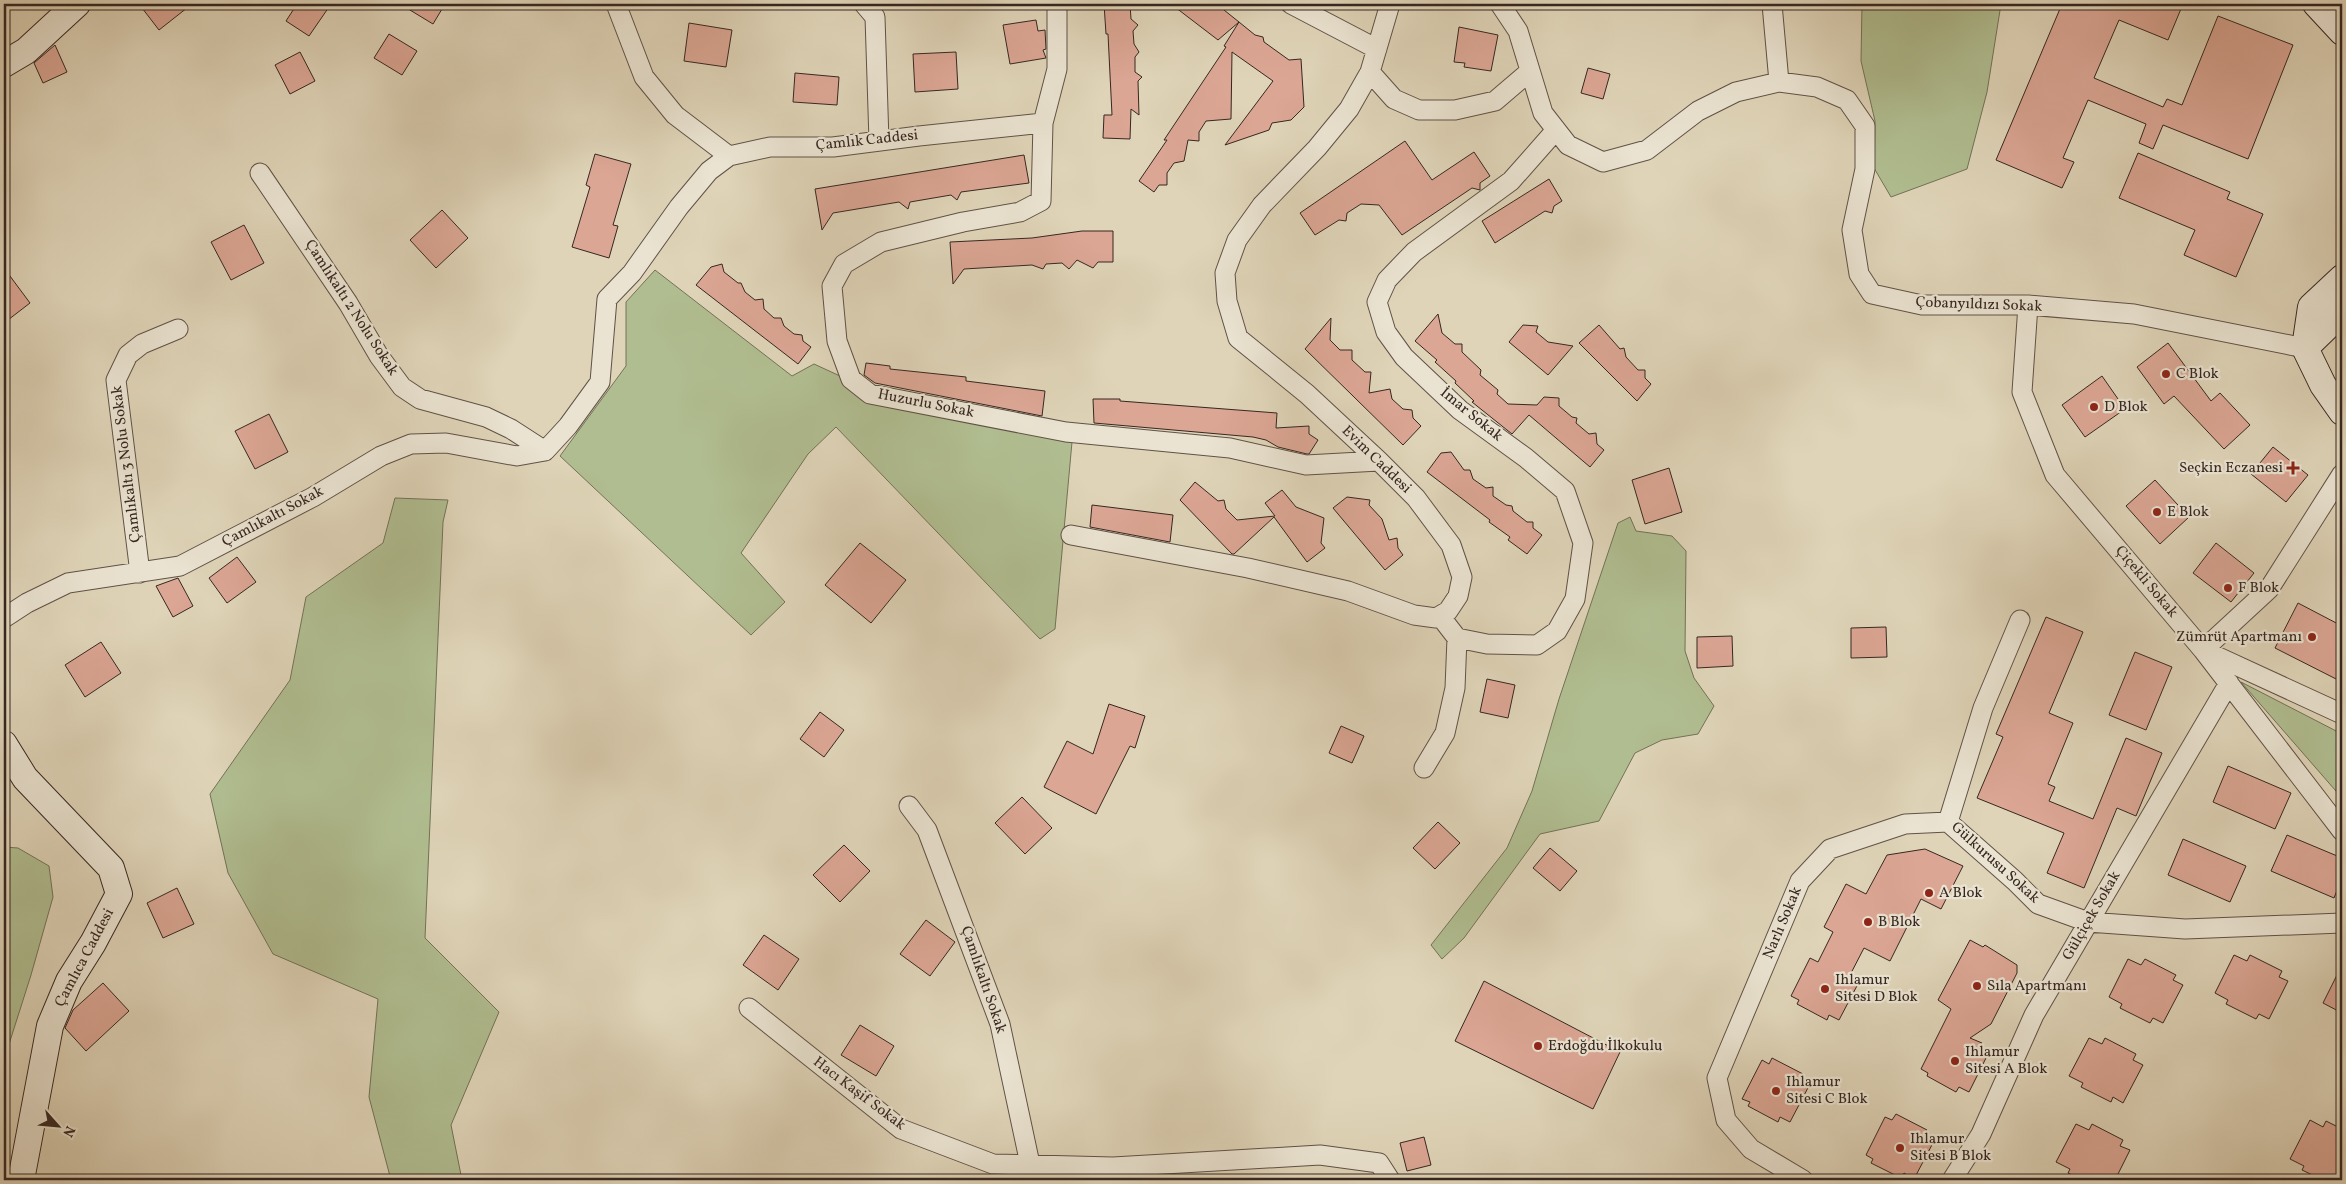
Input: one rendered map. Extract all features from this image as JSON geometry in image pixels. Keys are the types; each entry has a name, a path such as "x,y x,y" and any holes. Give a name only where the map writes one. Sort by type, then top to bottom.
{"street":[{"path":"4,64 26,51 77,4"},
{"path":"616,4 644,76 676,114 729,156"},
{"path":"864,4 874,17 880,141"},
{"path":"1043,123 1057,69 1058,4"},
{"path":"1290,4 1377,50"},
{"name":"Evim Caddesi","path":"1390,4 1370,72 1349,109 1311,155 1262,205 1236,240 1225,273 1227,301 1238,338 1307,394 1379,461 1416,498 1451,545 1462,578 1458,596 1448,611 1440,616"},
{"name":"Çobanyıldızı Sokak","path":"1500,4 1518,31 1543,113 1568,145 1603,162 1647,150 1698,111 1736,92 1779,82 1817,87 1847,100 1865,126 1866,168 1852,230 1859,274 1872,294 1922,305 2028,305 2134,314 2305,348"},
{"path":"1772,4 1779,82"},
{"path":"2316,4 2342,32"},
{"path":"1370,72 1394,99 1418,110 1455,110 1495,101 1529,72"},
{"name":"Çamlık Caddesi","path":"545,451 568,426 600,382 607,299 632,273 679,206 709,171 729,156 770,148 833,147 1043,123"},
{"name":"Huzurlu Sokak","path":"1043,123 1041,201 1020,212 962,222 881,242 844,264 832,286 837,341 851,378 870,394 1066,432 1230,448 1306,465 1379,461"},
{"name":"İmar Sokak","path":"1457,638 1487,644 1537,645 1558,631 1575,599 1583,543 1564,491 1526,458 1460,410 1404,358 1386,332 1377,302 1387,280 1414,252 1511,181 1556,130"},
{"name":"Çamlıkaltı 2 Nolu Sokak","path":"260,173 318,258 379,356 402,387 420,399 486,417 511,429 545,451"},
{"path":"2342,278 2312,307 2305,348 2323,385 2342,412"},
{"name":"Çiçekli Sokak","path":"2028,305 2022,392 2055,475 2203,650 2342,831"},
{"path":"2305,348 2342,312"},
{"name":"Çamlıkaltı 3 Nolu Sokak","path":"140,573 116,380 128,355 142,344 178,329"},
{"name":"Çamlıkaltı Sokak","path":"4,618 28,603 68,583 180,566 313,497 382,456 411,444 446,443 517,456 545,451"},
{"path":"2342,474 2269,589 2203,650 2342,714"},
{"path":"1071,535 1248,568 1348,591 1414,615 1436,618 1440,616 1457,638 1455,688 1445,733 1424,768"},
{"name":"Gülkurusu Sokak","path":"2020,620 1983,708 1948,822 2015,881 2038,904 2088,922 2185,929 2342,923"},
{"name":"Gülçiçek Sokak","path":"1952,1180 1981,1134 2034,1015 2229,683"},
{"name":"Çamlıca Caddesi","path":"4,744 25,778 111,868 119,894 93,943 69,981 50,1026 21,1180"},
{"name":"Çamlıkaltı Sokak","path":"909,806 927,830 1000,1024 1030,1164"},
{"name":"Narlı Sokak","path":"1803,1180 1752,1149 1726,1120 1717,1078 1800,881 1830,849 1906,824 1948,822"},
{"name":"Hacı Kaşif Sokak","path":"749,1008 901,1129 993,1164 1113,1166 1320,1155 1379,1163 1390,1180"}],"green space":[{"path":"1862,4 2001,4 1987,92 1967,169 1891,197 1874,168 1875,121 1861,61"},
{"path":"655,270 792,376 814,364 840,376 851,391 868,401 1072,442 1055,629 1040,639 836,427 808,454 741,553 785,602 751,635 560,456 626,366 626,302"},
{"path":"395,498 448,500 443,522 425,938 499,1012 451,1125 462,1180 391,1180 369,1097 378,999 273,954 228,873 210,794 290,680 306,597 383,543"},
{"path":"1630,517 1636,531 1672,536 1686,551 1685,651 1694,678 1714,706 1698,734 1662,740 1635,753 1599,821 1540,834 1464,938 1442,959 1431,945 1507,848 1532,791 1559,699 1618,523"},
{"path":"2241,682 2342,734 2342,798"},
{"path":"4,847 18,848 49,866 53,897 4,1060"}],"building":[{"path":"139,4 192,4 159,30"},
{"path":"297,4 331,4 309,36 286,21"},
{"path":"400,4 445,4 433,24"},
{"path":"1104,4 1130,4 1131,19 1138,25 1133,31 1134,44 1139,52 1135,57 1135,72 1142,77 1138,81 1139,115 1131,109 1130,139 1103,138 1104,115 1112,115 1108,34 1106,34"},
{"path":"1171,4 1222,4 1224,10 1239,22 1218,40"},
{"path":"2062,4 2183,4 2168,40 2119,20 2094,78 2163,107 2167,99 2182,105 2218,16 2293,45 2248,159 2163,125 2153,149 2139,143 2146,124 2088,100 2063,158 2074,162 2062,188 1996,160"},
{"path":"1036,20 1038,31 1045,30 1046,49 1043,50 1046,58 1010,64 1003,25"},
{"path":"1239,22 1255,35 1263,37 1264,42 1289,60 1301,59 1304,107 1291,120 1272,123 1269,130 1225,145 1273,81 1232,52 1231,119 1206,121 1199,132 1199,141 1188,140 1184,161 1174,163 1167,173 1167,185 1159,185 1154,192 1139,181 1226,47 1224,46"},
{"path":"689,23 732,30 726,67 684,61"},
{"path":"1459,27 1498,35 1491,71 1464,67 1465,63 1454,62"},
{"path":"389,34 417,51 402,75 374,58"},
{"path":"55,45 67,72 43,83 34,63"},
{"path":"300,52 315,81 290,94 275,65"},
{"path":"956,52 958,89 915,92 913,54"},
{"path":"1588,68 1610,74 1603,99 1581,93"},
{"path":"795,73 839,77 837,105 793,102"},
{"path":"1405,141 1432,180 1474,152 1490,176 1480,183 1480,190 1472,188 1402,235 1379,205 1361,204 1347,213 1346,221 1339,220 1315,235 1300,213"},
{"path":"2138,153 2230,192 2227,199 2263,214 2236,277 2184,255 2195,230 2119,198"},
{"path":"595,154 631,164 613,225 618,226 609,258 572,247 590,187 586,185"},
{"path":"1024,155 1029,183 961,192 957,200 951,195 910,202 908,209 899,202 833,213 822,230 815,189"},
{"path":"1549,179 1562,201 1554,206 1552,213 1545,211 1495,243 1482,221"},
{"path":"442,210 468,238 436,268 410,240"},
{"path":"244,225 264,263 231,280 211,242"},
{"path":"1082,231 1113,231 1113,262 1098,262 1093,268 1077,260 1069,269 1062,263 1046,264 1043,269 1032,265 964,269 953,284 950,242 1032,238"},
{"path":"722,264 724,272 738,283 741,283 745,292 755,300 763,299 764,309 774,318 781,318 784,326 794,334 802,335 803,341 811,347 798,364 696,285 711,267"},
{"path":"4,268 30,303 4,323"},
{"path":"1438,314 1442,333 1455,344 1462,344 1462,352 1481,370 1480,375 1498,390 1497,394 1508,404 1537,405 1544,397 1559,398 1559,406 1572,417 1577,418 1576,423 1589,434 1596,433 1597,444 1604,450 1590,467 1529,415 1512,434 1472,402 1474,401 1455,383 1456,381 1435,362 1437,360 1415,341"},
{"path":"1331,318 1330,340 1340,350 1352,350 1352,360 1365,372 1371,372 1369,393 1390,389 1392,399 1403,409 1412,410 1413,418 1421,426 1403,445 1305,349"},
{"path":"1523,325 1538,326 1536,332 1548,342 1573,346 1548,375 1509,342"},
{"path":"1599,325 1620,349 1624,348 1626,357 1638,370 1645,370 1645,378 1651,384 1637,401 1579,343"},
{"path":"2168,343 2211,401 2220,393 2250,425 2224,449 2174,396 2164,404 2137,367"},
{"path":"866,363 890,366 890,369 966,377 966,381 1045,391 1042,416 875,383 864,375"},
{"name":"D Blok","path":"2102,376 2125,409 2085,437 2062,405"},
{"path":"1093,399 1120,399 1120,401 1277,413 1276,428 1309,426 1309,434 1318,440 1309,454 1307,454 1278,447 1266,440 1253,437 1094,423"},
{"path":"269,414 288,452 255,469 235,431"},
{"path":"2273,447 2308,475 2286,502 2251,474"},
{"path":"1451,452 1464,470 1470,470 1473,479 1486,488 1493,487 1493,496 1506,505 1512,506 1513,511 1527,522 1533,522 1533,528 1542,535 1527,554 1508,540 1510,537 1489,522 1490,520 1427,472 1441,453"},
{"path":"1669,468 1682,512 1645,524 1632,480"},
{"name":"E Blok","path":"2155,480 2189,517 2160,544 2126,506"},
{"path":"1195,482 1218,501 1224,500 1226,509 1237,520 1275,516 1265,503 1282,490 1296,507 1324,518 1321,543 1325,548 1307,562 1274,517 1232,554 1180,500"},
{"path":"1347,497 1370,500 1369,505 1382,519 1389,540 1397,538 1398,548 1403,555 1385,570 1333,508"},
{"path":"1092,505 1173,515 1170,542 1090,527"},
{"path":"860,543 906,580 871,623 825,585"},
{"name":"F Blok","path":"2216,543 2254,573 2231,602 2193,573"},
{"path":"237,557 256,582 227,603 209,578"},
{"path":"178,578 193,606 173,617 156,586"},
{"name":"Zümrüt Apartmanı","path":"2298,603 2342,626 2342,682 2275,648"},
{"path":"2046,617 2083,632 2049,713 2073,723 2048,784 2055,787 2049,801 2093,819 2126,738 2162,753 2136,816 2117,808 2084,888 2047,873 2064,833 1977,798 2003,737 1996,734"},
{"path":"1886,627 1887,657 1851,658 1851,628"},
{"path":"1732,636 1733,666 1697,668 1697,637"},
{"path":"101,642 121,673 85,697 65,665"},
{"path":"2135,652 2172,667 2146,730 2109,715"},
{"path":"1487,679 1515,685 1508,718 1480,712"},
{"path":"1109,704 1145,716 1135,748 1130,746 1096,814 1044,787 1067,741 1093,754"},
{"path":"820,712 844,730 824,757 800,739"},
{"path":"1341,726 1364,736 1352,763 1329,753"},
{"path":"2228,766 2291,793 2275,829 2213,802"},
{"path":"1022,797 1052,828 1025,854 995,823"},
{"path":"1438,822 1460,843 1435,869 1413,848"},
{"path":"2287,835 2342,858 2342,878 2334,898 2271,871"},
{"path":"2183,839 2246,866 2230,902 2168,875"},
{"path":"844,845 870,871 840,902 813,875"},
{"path":"1550,848 1577,871 1560,891 1533,868"},
{"path":"1925,849 1963,866 1941,909 1921,899 1890,961 1864,948 1849,977 1859,982 1839,1020 1829,1015 1827,1020 1797,1004 1799,1000 1791,996 1810,958 1818,962 1833,932 1824,927 1846,884 1866,894 1887,855"},
{"path":"177,888 194,924 163,938 147,903"},
{"path":"926,920 955,942 930,976 900,954"},
{"path":"764,935 799,959 778,990 743,965"},
{"path":"1970,940 1983,947 1985,945 2017,965 2017,973 1991,1024 1970,1038 1982,1043 1979,1049 1988,1054 1969,1092 1959,1087 1956,1092 1927,1076 1928,1073 1921,1069 1951,1009 1938,1000"},
{"path":"2234,955 2247,961 2250,955 2282,971 2279,977 2288,981 2269,1019 2259,1014 2256,1019 2226,1004 2228,1000 2215,993"},
{"path":"2128,959 2141,965 2145,959 2176,975 2173,980 2183,985 2163,1023 2153,1018 2150,1023 2120,1008 2122,1004 2109,997"},
{"path":"2342,965 2342,1013 2323,1003"},
{"name":"Erdoğdu İlkokulu","path":"1484,981 1620,1052 1593,1109 1455,1041"},
{"path":"103,983 129,1011 86,1051 65,1028 73,1010"},
{"path":"860,1025 894,1046 876,1076 841,1055"},
{"path":"2089,1038 2102,1044 2105,1038 2136,1054 2133,1060 2143,1065 2123,1103 2113,1097 2111,1102 2081,1087 2083,1083 2069,1076"},
{"name":"Ihlamur Sitesi C Blok","path":"1772,1058 1803,1074 1800,1079 1810,1084 1790,1122 1780,1117 1778,1122 1748,1106 1750,1102 1742,1099 1762,1060 1769,1064"},
{"name":"Ihlamur Sitesi B Blok","path":"1896,1114 1927,1130 1924,1136 1934,1141 1914,1179 1904,1173 1901,1178 1871,1163 1873,1159 1866,1155 1885,1117 1892,1120"},
{"path":"2310,1120 2323,1127 2326,1121 2342,1129 2342,1180 2323,1180 2302,1170 2304,1166 2290,1159"},
{"path":"2076,1124 2089,1130 2092,1124 2123,1140 2120,1146 2130,1150 2115,1180 2083,1180 2068,1173 2070,1169 2056,1162"},
{"path":"1424,1137 1431,1165 1407,1171 1400,1143"}],"place":[{"name":"C Blok","path":"2166,374"},
{"name":"D Blok","path":"2094,407"},
{"name":"Seçkin Eczanesi","path":"2293,468"},
{"name":"E Blok","path":"2157,512"},
{"name":"F Blok","path":"2228,588"},
{"name":"Zümrüt Apartmanı","path":"2312,637"},
{"name":"A Blok","path":"1929,893"},
{"name":"B Blok","path":"1868,922"},
{"name":"Sıla Apartmanı","path":"1977,986"},
{"name":"Ihlamur Sitesi D Blok","path":"1825,989"},
{"name":"Erdoğdu İlkokulu","path":"1538,1046"},
{"name":"Ihlamur Sitesi A Blok","path":"1955,1061"},
{"name":"Ihlamur Sitesi C Blok","path":"1776,1091"},
{"name":"Ihlamur Sitesi B Blok","path":"1900,1148"}]}
